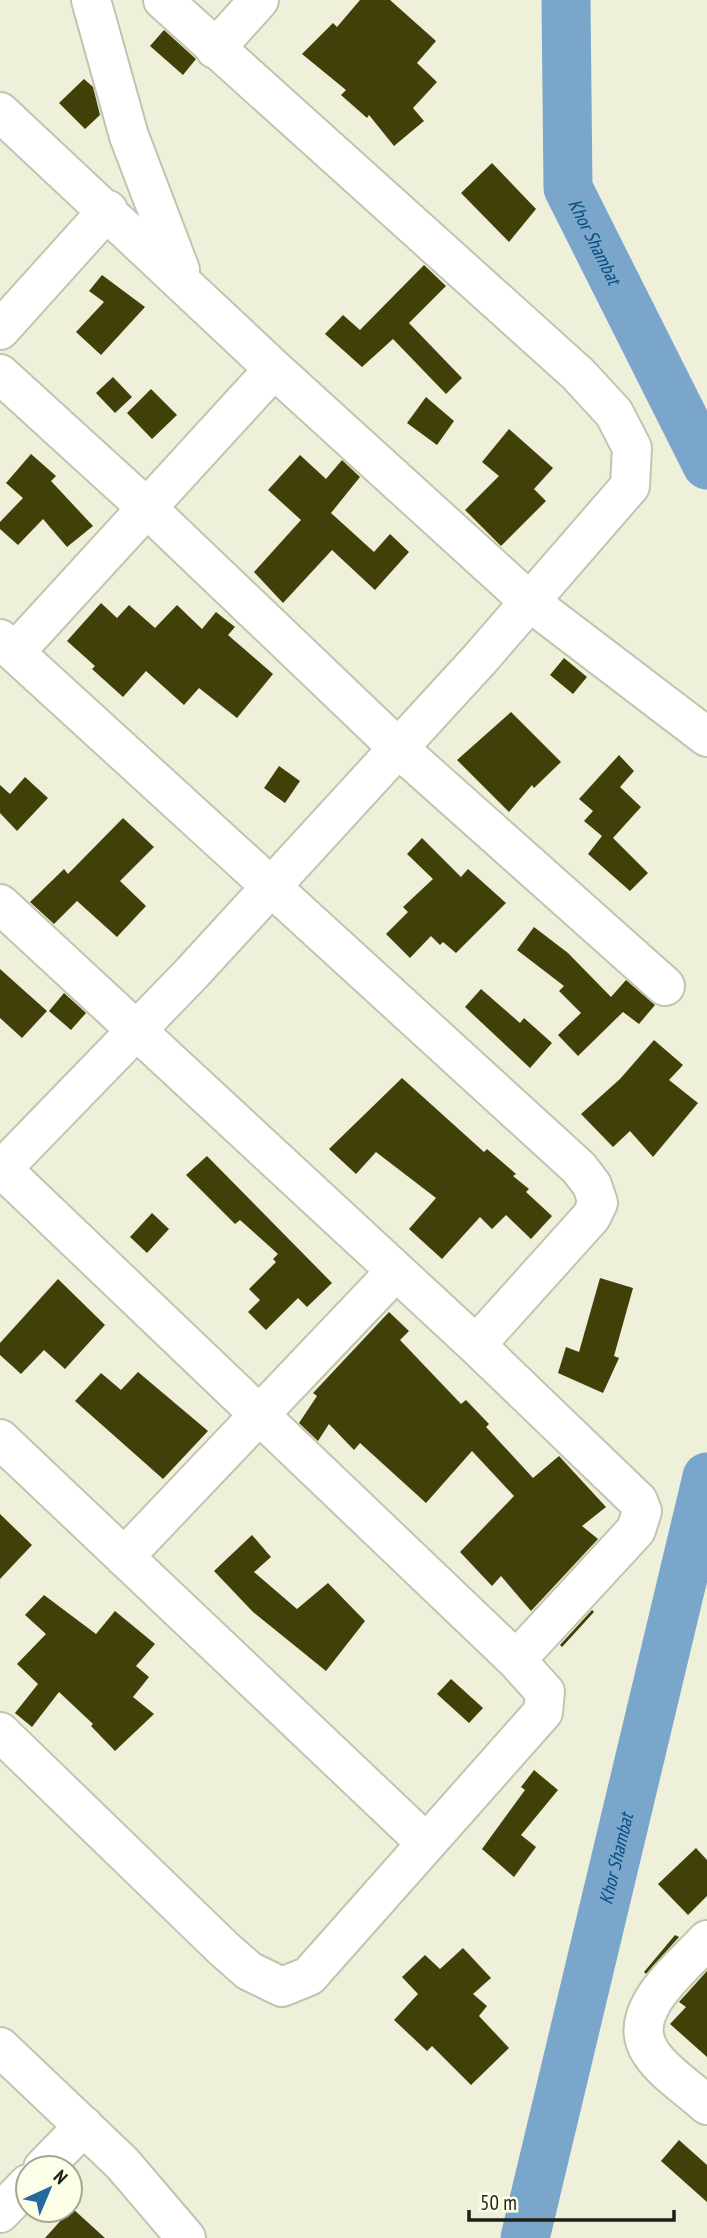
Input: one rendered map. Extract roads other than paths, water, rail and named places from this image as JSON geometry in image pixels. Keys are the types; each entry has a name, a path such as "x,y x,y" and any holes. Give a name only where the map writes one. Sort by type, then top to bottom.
{"street":[{"path":"91,0 129,136 161,228 185,284"},
{"path":"0,1732 248,1971 282,1987 309,1976 542,1712 545,1692 516,1660 1,1169 270,888 530,602 629,486 632,449 614,413 579,374 163,0"},
{"path":"215,49 259,0"},
{"path":"0,112 274,369 530,602 707,737"},
{"path":"0,330 107,210"},
{"path":"274,369 148,509 8,645 270,888 579,1168 592,1185 598,1203 592,1217 476,1345"},
{"path":"0,374 148,509 397,747 665,986"},
{"path":"0,904 476,1345 627,1489 642,1511 636,1530 516,1660"},
{"path":"124,1557 395,1272"},
{"path":"0,1439 426,1843"},
{"path":"707,1940 652,2002 643,2021 644,2037 651,2054 707,2105"},
{"path":"0,2047 122,2163 186,2238"},
{"path":"57,2154 84,2126"},
{"path":"0,2213 14,2198"}],"waterway":[{"name":"Khor Shambat","path":"566,0 568,188 707,465"},
{"name":"Khor Shambat","path":"525,2238 707,1477"}]}
